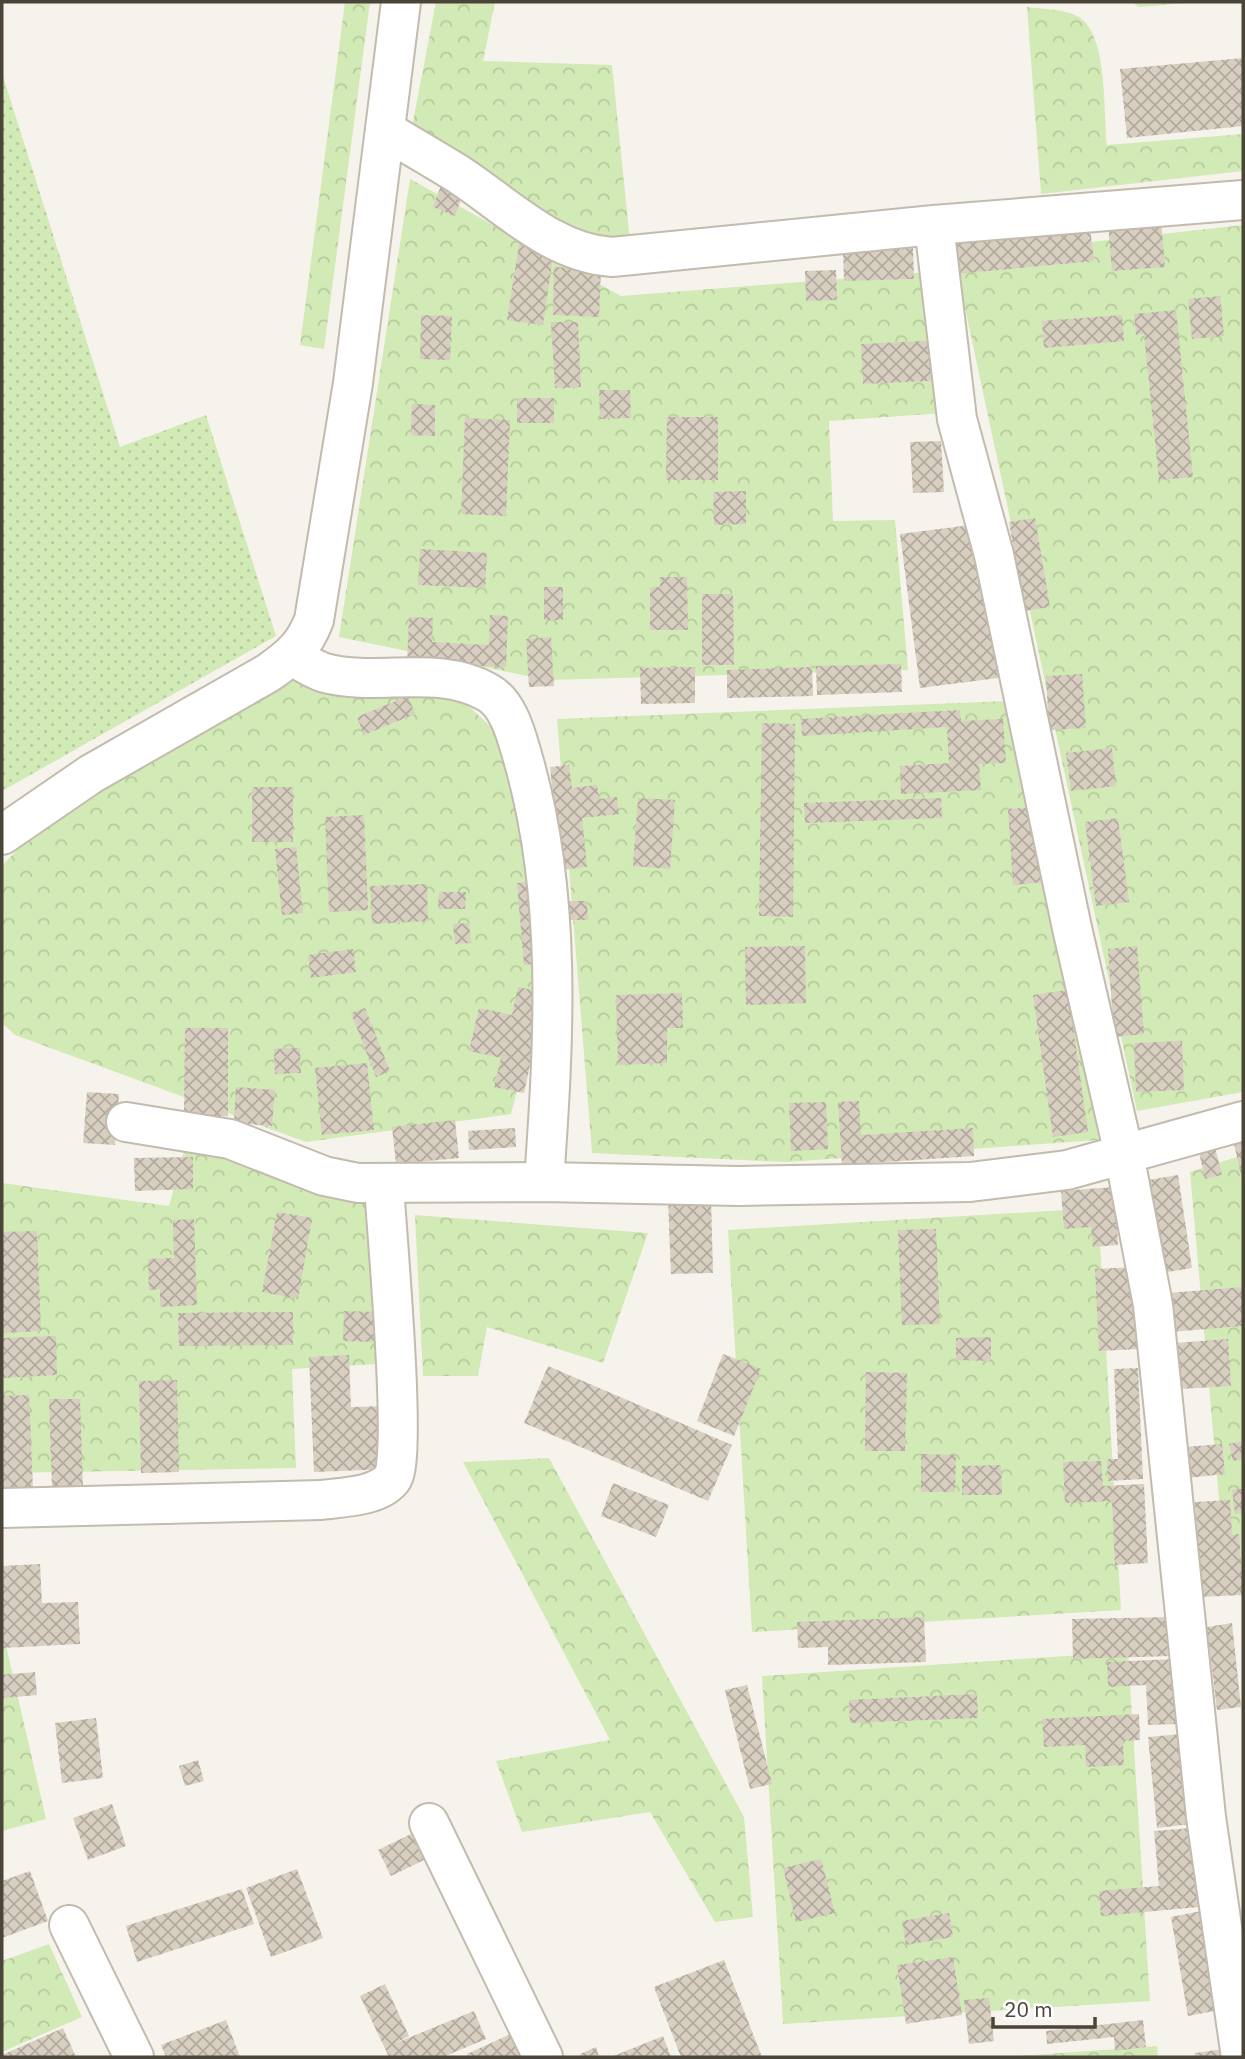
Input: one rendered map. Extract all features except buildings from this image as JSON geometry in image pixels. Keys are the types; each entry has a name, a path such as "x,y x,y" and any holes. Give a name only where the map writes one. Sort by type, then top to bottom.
{"street":[{"path":"2,835 91,775 292,656 307,640 314,620 353,383 401,2"},
{"path":"385,130 459,175 529,225 589,256 612,257 934,225 1243,200"},
{"path":"934,225 957,419 994,555 1063,888 1124,1154 1153,1305 1206,1817 1241,2057"},
{"path":"292,656 323,673 359,678 458,680 489,692 502,707 514,728 531,786 553,950 552,1070 544,1182"},
{"path":"126,1122 230,1139 324,1176 384,1185 544,1182 738,1186 970,1182 1067,1170 1243,1121"},
{"path":"3,1507 321,1500 371,1492 392,1480 397,1469 398,1424 384,1185"},
{"path":"429,1823 544,2057"},
{"path":"69,1925 134,2057"}],"green space":[{"path":"345,2 370,2 324,349 300,345"},
{"path":"436,2 495,2 483,61 612,65 630,241 586,249 410,137"},
{"path":"1132,2 1199,2 1139,7"},
{"path":"1027,7 1057,10 1075,15 1086,23 1099,54 1107,145 1243,134 1243,171 1041,194"},
{"path":"2,73 120,447 206,415 276,636 2,791"},
{"path":"410,179 621,296 928,272 944,413 829,421 833,521 895,520 908,670 547,680 339,637"},
{"path":"1243,225 1243,1092 1137,1111 954,257"},
{"path":"335,655 386,665 447,686 491,727 515,779 545,980 511,1114 306,1142 15,1035 2,1023 2,866 41,824"},
{"path":"1008,701 1099,1140 786,1162 592,1153 557,719"},
{"path":"186,1144 379,1202 378,1364 292,1369 296,1468 2,1473 2,1183 169,1206"},
{"path":"1243,1155 1243,1588 1227,1589 1190,1172"},
{"path":"1098,1208 1121,1610 752,1632 728,1230"},
{"path":"415,1215 648,1233 603,1363 487,1327 478,1376 423,1376"},
{"path":"549,1458 744,1817 753,1917 715,1922 650,1812 522,1832 496,1761 610,1740 463,1462"},
{"path":"2,1628 46,1819 2,1831"},
{"path":"1128,1652 1150,2001 783,2024 762,1676"},
{"path":"49,1944 82,2017 2,2052 2,1961"},
{"path":"1157,2046 1158,2057 1007,2057"}]}
